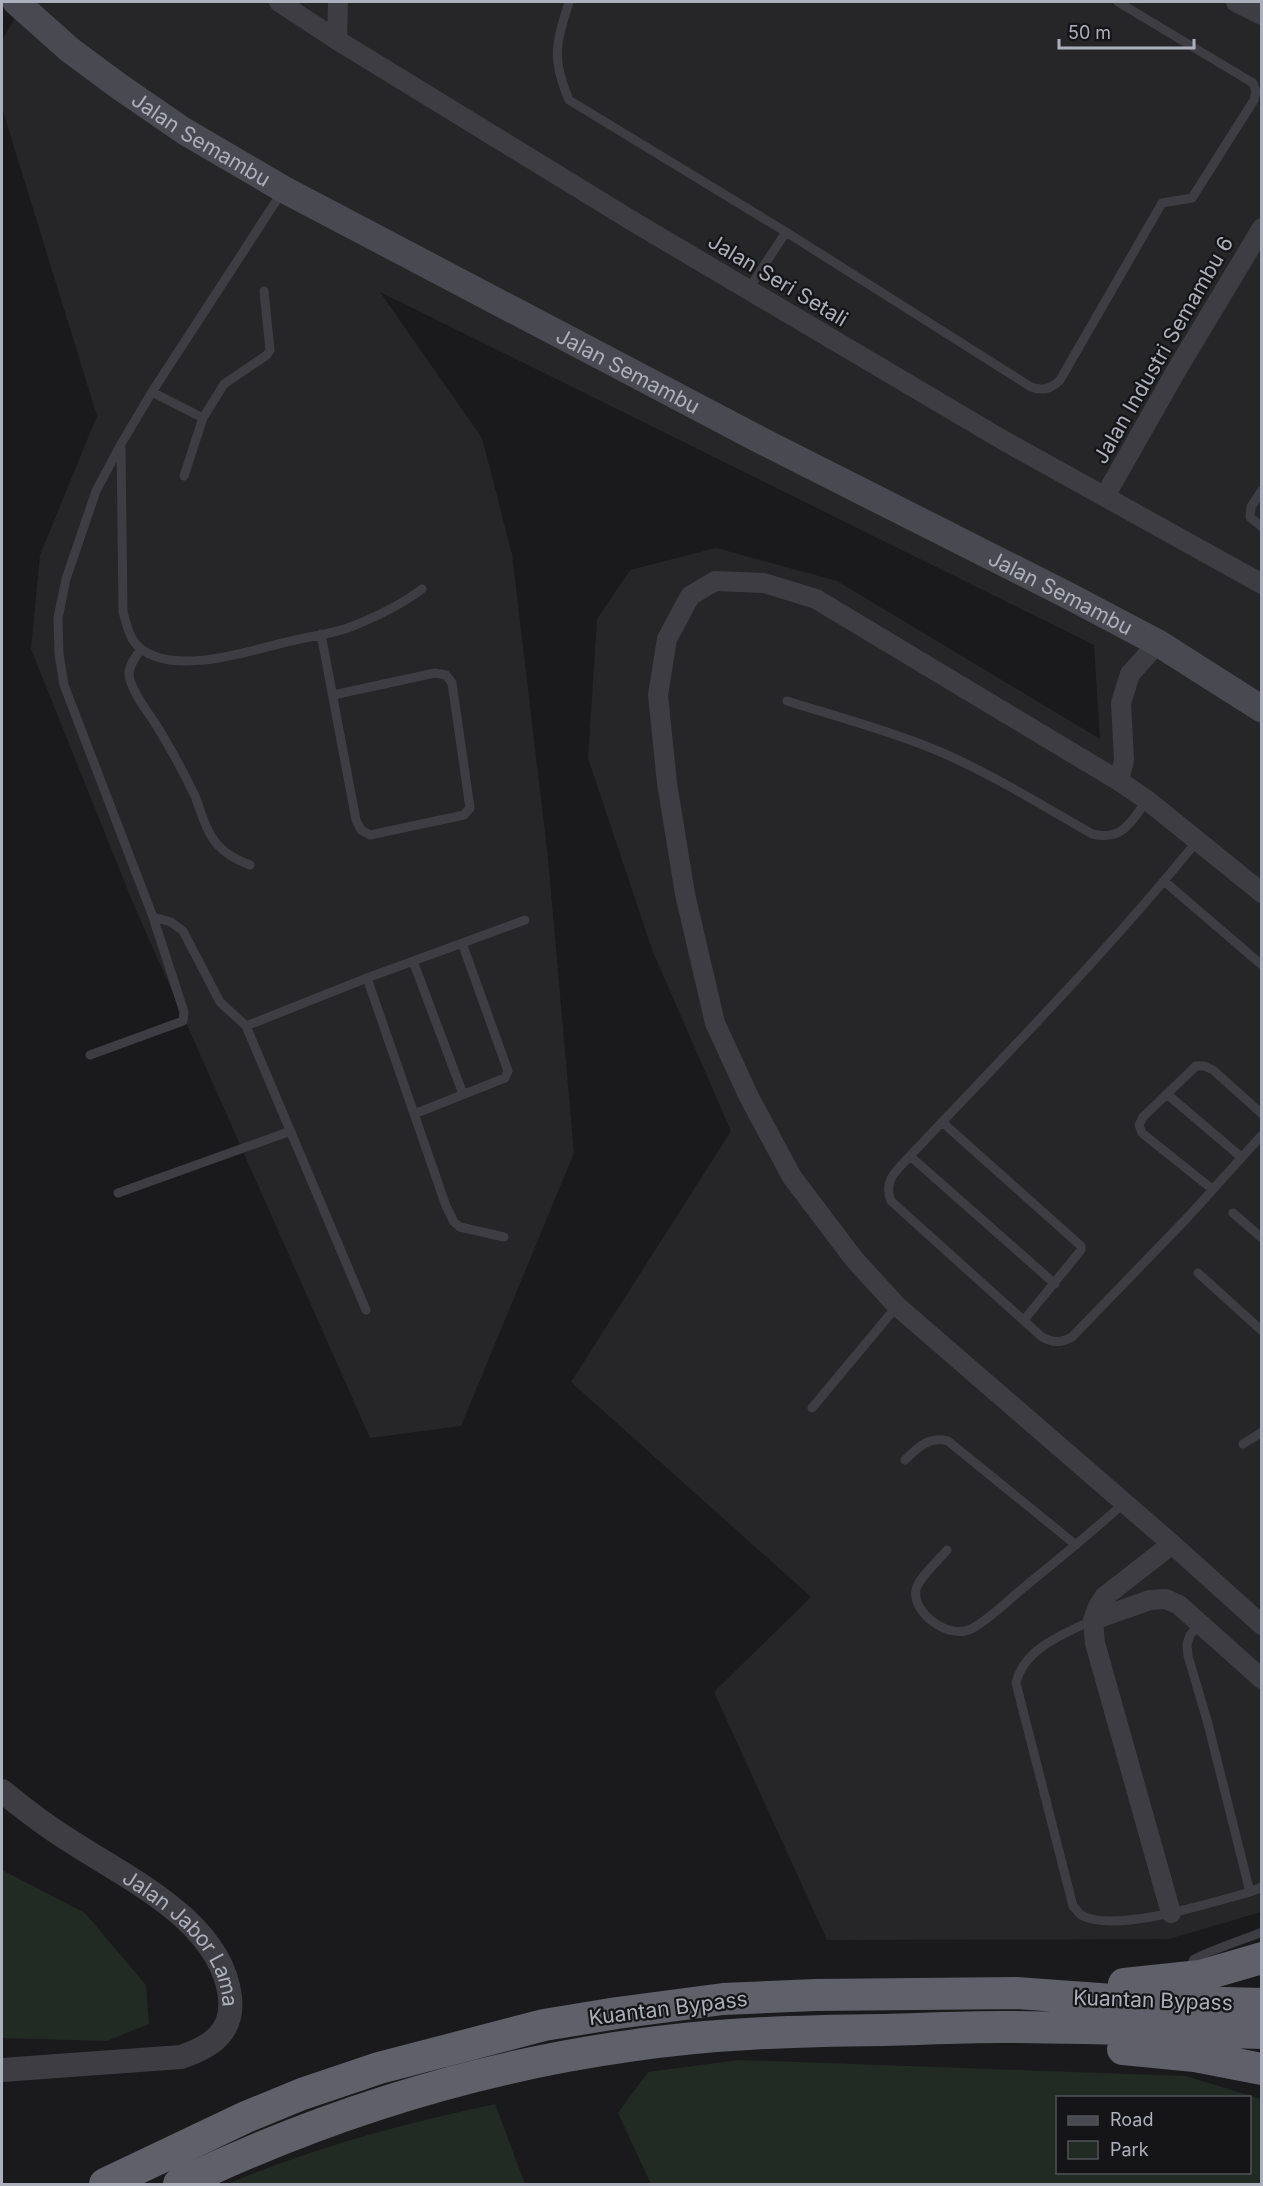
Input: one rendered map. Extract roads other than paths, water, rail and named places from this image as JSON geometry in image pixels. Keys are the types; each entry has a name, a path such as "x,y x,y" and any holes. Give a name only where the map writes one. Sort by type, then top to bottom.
{"highway":[{"path":"1016,1993 1189,1977 1233,1968 1262,1958"},
{"name":"Kuantan Bypass","path":"105,2184 246,2117 302,2094 379,2068 544,2025 672,2005 763,1996 1016,1993 1113,2000 1262,2004"},
{"name":"Kuantan Bypass","path":"179,2184 279,2139 352,2113 456,2081 532,2063 619,2047 703,2037 806,2030 1002,2027 1262,2033"},
{"path":"885,2030 1150,2051 1262,2068"}],"main road":[{"name":"Jalan Semambu","path":"16,2 70,50 120,87 184,131 283,189 764,442 1158,643 1262,709"}],"street":[{"name":"Jalan Seri Setali","path":"279,2 337,40 748,290 1001,439 1262,584"},
{"path":"337,40 339,2"},
{"path":"1236,2 1262,15"},
{"name":"Jalan Industri Semambu 6","path":"1105,496 1262,228"},
{"path":"1262,893 1147,800 1119,781 816,599 764,583 715,581 690,596 668,639 658,695 667,783 685,894 715,1023 749,1097 792,1177 854,1259 897,1306 1262,1625"},
{"path":"1119,781 1124,760 1121,703 1130,674 1158,643"},
{"path":"1171,1913 1095,1643 1093,1620 1096,1608 1104,1597 1172,1544"},
{"path":"1093,1620 1150,1600 1166,1599 1179,1605 1262,1679"},
{"name":"Jalan Jabor Lama","path":"2,1791 72,1843 126,1875 170,1906 199,1934 219,1962 228,1986 231,2005 228,2023 219,2036 204,2049 181,2058 2,2070"}],"lane":[{"path":"569,2 557,41 558,75 568,100 786,232 1031,387 1046,389 1054,386 1060,380 1162,203 1192,198 1254,100 1256,91 1253,83 1118,2"},
{"path":"90,1055 183,1021 184,1012 153,917 64,685 59,654 58,618 66,579 96,491 121,444 283,189"},
{"path":"748,290 786,232"},
{"path":"184,476 203,418 224,384 267,355 270,350 264,291"},
{"path":"152,393 203,418"},
{"path":"121,444 123,612 130,638 141,649 158,658 177,661 211,659 350,627 382,614 422,589"},
{"path":"1262,490 1251,507 1250,518 1262,527"},
{"path":"321,634 356,820 361,830 369,835 464,815 470,808 452,683 446,675 435,673 333,695"},
{"path":"141,649 133,660 129,674 137,695 176,757 212,838 222,850 250,865"},
{"path":"787,701 900,736 934,749 979,771 1092,834 1105,837 1127,827 1147,800"},
{"path":"1197,841 1055,1002 910,1156 890,1180 887,1191 891,1201 1024,1320 1049,1341 1064,1342 1072,1337 1188,1217 1262,1135"},
{"path":"1164,881 1262,965"},
{"path":"153,917 171,922 183,931 220,1002 246,1026 366,1310"},
{"path":"246,1026 367,978 525,920"},
{"path":"414,1114 505,1078 508,1071 462,943"},
{"path":"413,961 463,1095"},
{"path":"367,978 446,1206 454,1222 460,1227 504,1237"},
{"path":"1212,1189 1142,1133 1139,1125 1143,1117 1196,1066 1204,1066 1213,1070 1262,1114"},
{"path":"1167,1094 1241,1156"},
{"path":"942,1122 1079,1242 1082,1250 1024,1320"},
{"path":"117,1193 291,1131"},
{"path":"910,1156 1054,1284"},
{"path":"1233,1213 1262,1238"},
{"path":"1198,1273 1262,1331"},
{"path":"812,1408 897,1306"},
{"path":"1243,1444 1262,1432"},
{"path":"905,1460 928,1441 938,1438 948,1441 1076,1545"},
{"path":"947,1551 920,1581 916,1589 916,1600 919,1607 943,1628 954,1632 964,1632 1076,1545 1124,1503"},
{"path":"1093,1620 1054,1638 1041,1647 1018,1672 1016,1683 1073,1906 1081,1915 1093,1919 1130,1920 1171,1913 1262,1887"},
{"path":"1200,1624 1190,1635 1187,1644 1188,1656 1207,1720 1250,1892"},
{"path":"1189,1977 1194,1959 1199,1955 1224,1948 1262,1932"}]}
